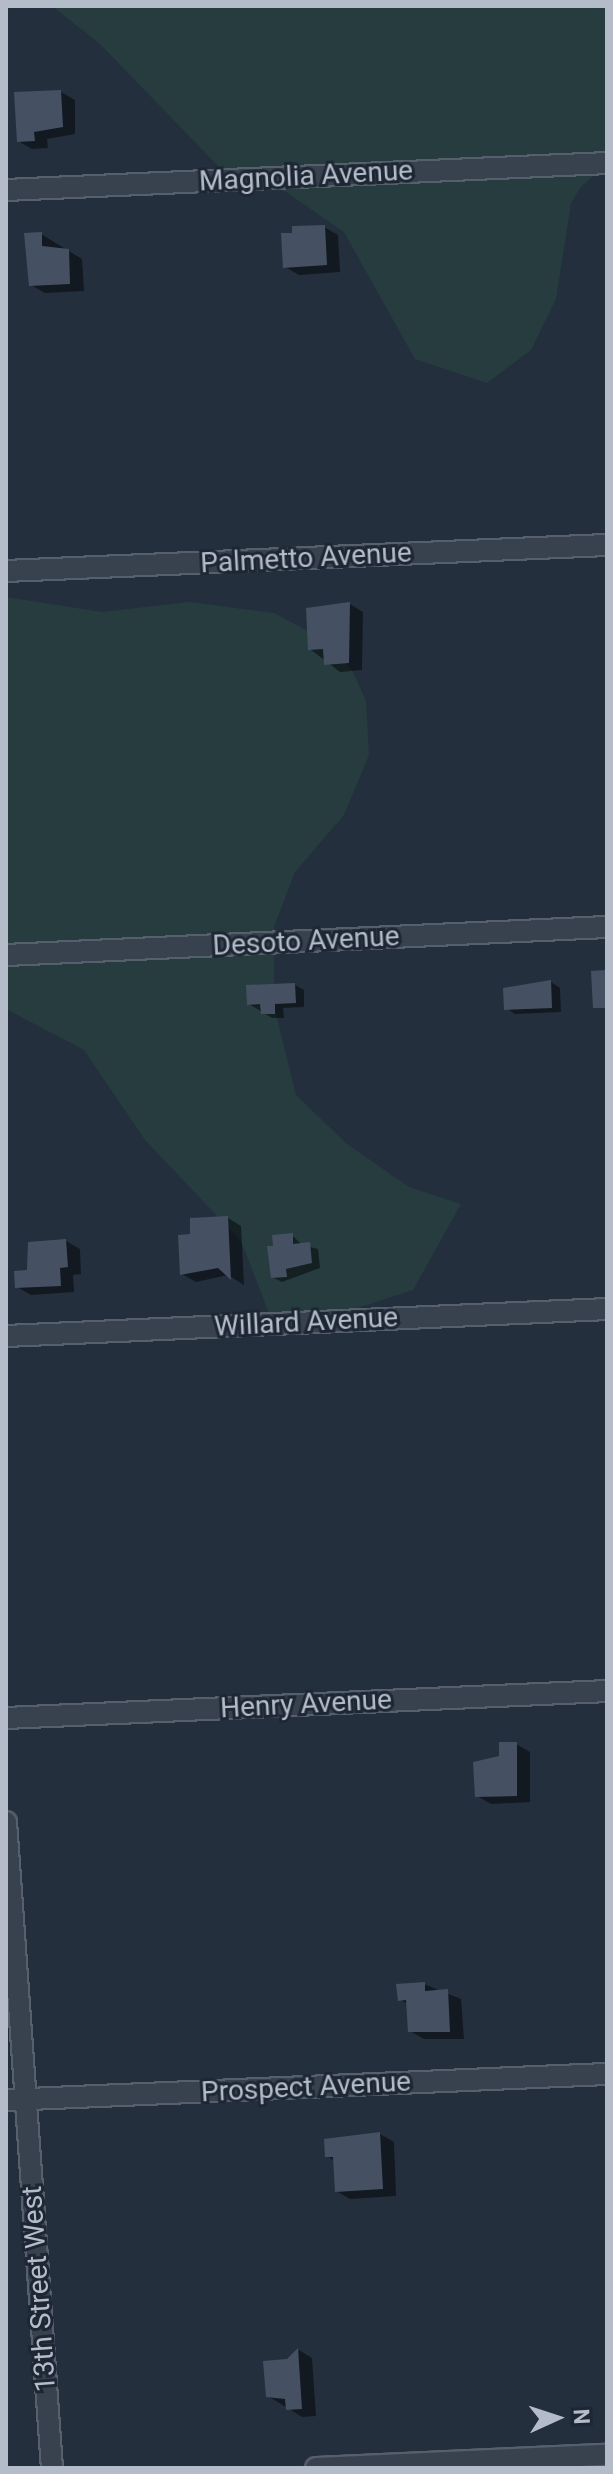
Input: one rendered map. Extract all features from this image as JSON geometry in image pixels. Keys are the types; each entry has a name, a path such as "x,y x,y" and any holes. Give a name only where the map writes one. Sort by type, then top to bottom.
{"street":[{"name":"Magnolia Avenue","path":"6,190 607,163"},
{"name":"Palmetto Avenue","path":"6,571 607,545"},
{"name":"Desoto Avenue","path":"6,955 607,927"},
{"name":"Willard Avenue","path":"6,1336 607,1309"},
{"name":"Henry Avenue","path":"6,1718 607,1691"},
{"name":"13th Street West","path":"6,1822 16,2100 52,2468"},
{"name":"Prospect Avenue","path":"16,2100 607,2074"},
{"path":"316,2468 607,2455"}],"green space":[{"path":"52,6 607,6 607,163 580,188 571,203 556,299 531,350 487,383 415,359 344,232 286,192 221,169 100,44"},
{"path":"6,597 102,612 190,602 274,613 326,641 352,670 366,701 369,755 344,815 295,872 274,927 274,1006 296,1095 347,1144 409,1187 461,1204 413,1290 277,1334 241,1241 145,1140 84,1050 6,1009"}],"building":[{"path":"61,90 63,127 34,132 35,141 17,142 14,92"},
{"path":"325,225 327,265 283,268 281,233 292,233 292,226"},
{"path":"42,232 42,246 69,249 70,284 29,286 24,233"},
{"path":"350,602 349,663 324,665 323,649 308,650 306,608"},
{"path":"607,970 607,1008 593,1008 591,971"},
{"path":"551,980 552,1008 504,1010 503,988"},
{"path":"295,983 296,1003 275,1004 275,1014 261,1014 260,1004 247,1005 246,985"},
{"path":"228,1216 231,1280 218,1268 180,1275 178,1235 190,1234 190,1218"},
{"path":"293,1233 293,1244 310,1242 312,1263 286,1269 287,1277 271,1278 267,1246 273,1246 272,1235"},
{"path":"66,1239 68,1267 60,1268 61,1286 15,1288 14,1271 27,1270 28,1242"},
{"path":"499,1742 517,1742 517,1796 475,1797 473,1762 499,1756"},
{"path":"425,1982 425,1991 448,1989 450,2032 408,2032 406,2000 398,2001 396,1984"},
{"path":"380,2132 383,2189 335,2192 333,2157 325,2157 324,2139"},
{"path":"298,2348 302,2409 286,2410 285,2399 266,2397 263,2361 287,2359"}]}
